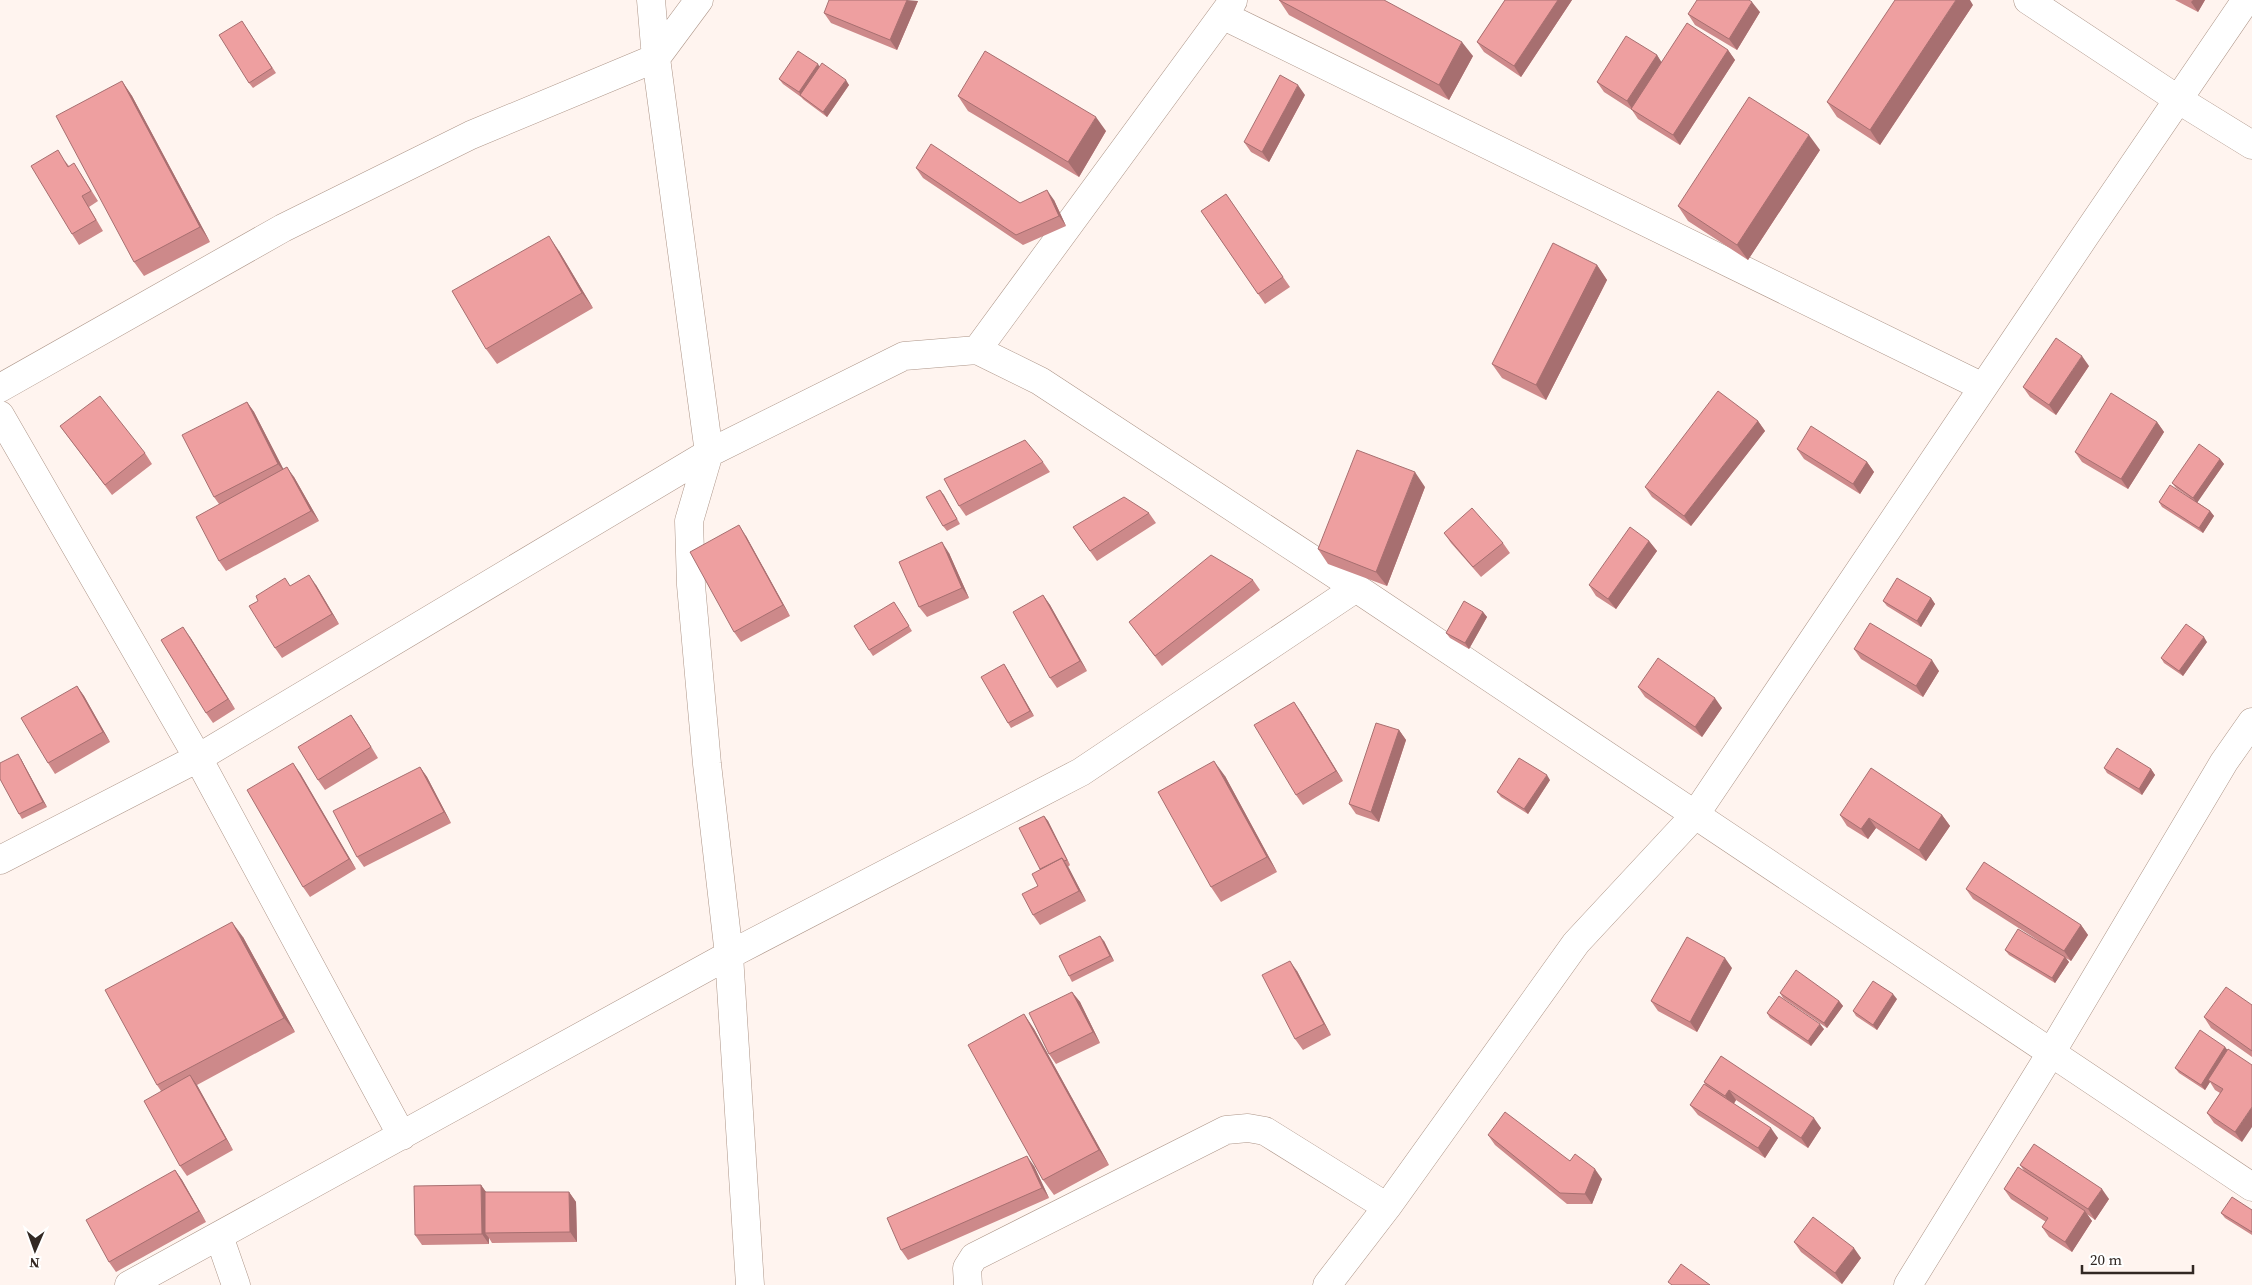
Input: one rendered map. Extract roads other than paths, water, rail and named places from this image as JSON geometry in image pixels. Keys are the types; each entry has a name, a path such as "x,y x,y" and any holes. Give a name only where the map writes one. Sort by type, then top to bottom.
{"street":[{"path":"651,0 656,58 709,453 689,521 691,585 707,764 729,955 750,1285"},
{"path":"0,388 283,228 471,135 656,58 698,0"},
{"path":"2028,0 2178,100 2252,145"},
{"path":"1327,1285 1387,1206 1576,943 1695,815 2246,0"},
{"path":"977,350 1229,8 1984,387"},
{"path":"0,860 198,758 709,453 904,356 977,350 1040,381 1356,588 2252,1186"},
{"path":"0,415 198,758 402,1136"},
{"path":"129,1285 729,955 1082,772 1356,588"},
{"path":"1908,1285 2051,1053 2224,762 2252,722"},
{"path":"968,1285 967,1268 974,1257 1226,1130 1248,1128 1265,1130 1387,1206"},
{"path":"219,1236 236,1285"}]}
